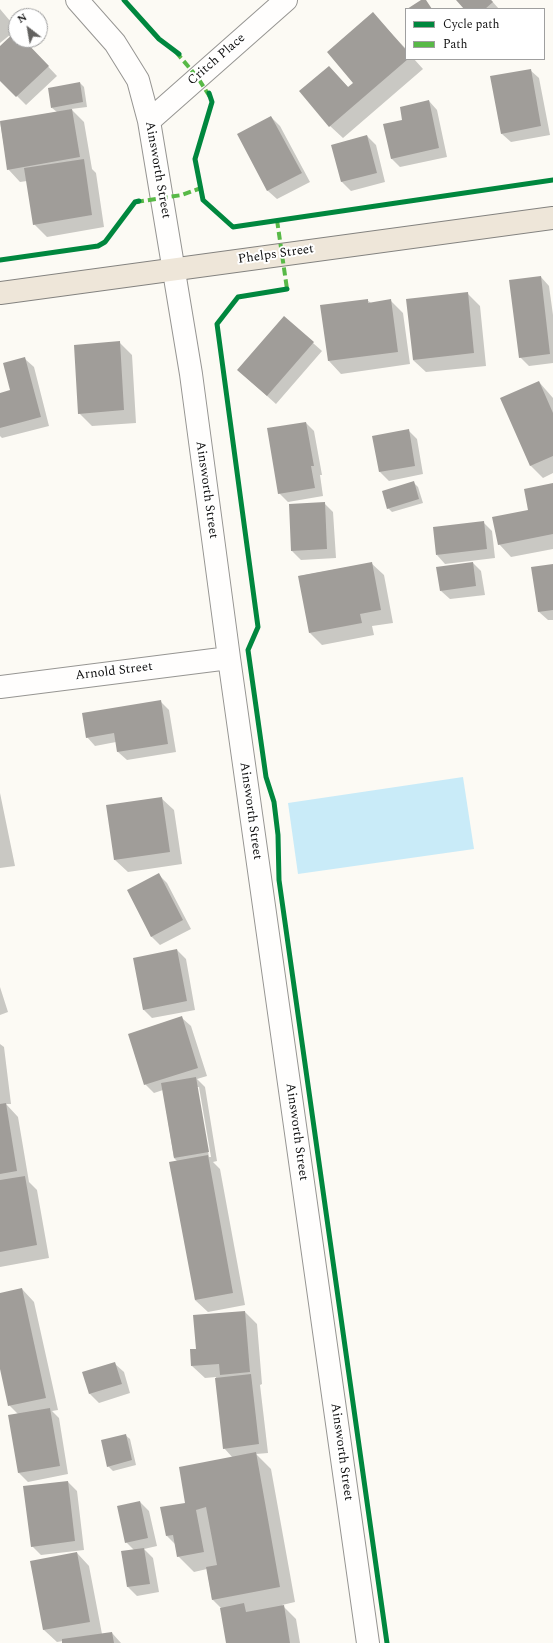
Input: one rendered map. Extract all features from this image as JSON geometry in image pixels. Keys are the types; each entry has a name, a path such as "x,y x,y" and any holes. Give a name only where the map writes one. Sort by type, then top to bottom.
{"main road":[{"name":"Phelps Street","path":"0,292 553,218"}],"street":[{"name":"Ainsworth Street","path":"77,0 115,43 138,80 149,121 191,374 229,658 368,1643"},
{"name":"Critch Place","path":"149,121 286,0"},
{"name":"Arnold Street","path":"0,687 229,658"}],"water":[{"path":"463,777 474,849 298,874 288,803"}],"building":[{"path":"421,0 426,0 431,8 409,8"},
{"path":"456,0 491,0 493,2 486,8 463,8"},
{"path":"373,12 405,49 405,60 407,60 329,127 299,91 329,66 348,87 353,83 327,52"},
{"path":"8,38 8,48 32,48 49,66 16,97 0,81 0,46"},
{"path":"531,69 541,126 501,134 490,76"},
{"path":"80,82 83,102 51,108 48,88"},
{"path":"429,100 439,148 391,159 383,124 402,120 400,107"},
{"path":"72,109 80,157 7,170 0,121"},
{"path":"271,116 302,173 267,191 237,134"},
{"path":"367,135 377,173 341,182 331,145"},
{"path":"84,159 92,215 33,225 24,168"},
{"path":"541,276 550,354 519,358 509,280"},
{"path":"468,292 474,353 413,360 406,299"},
{"path":"368,299 368,303 391,299 398,352 328,361 320,305"},
{"path":"284,316 314,342 267,396 237,370"},
{"path":"120,341 124,410 78,414 74,345"},
{"path":"25,357 41,417 0,428 0,393 10,390 3,363"},
{"path":"539,381 553,413 553,456 530,466 500,398"},
{"path":"306,422 314,466 311,466 315,488 278,494 267,428"},
{"path":"409,429 415,466 379,472 372,436"},
{"path":"414,481 419,499 387,509 382,491"},
{"path":"553,483 553,534 498,545 492,517 528,510 524,489"},
{"path":"325,502 327,549 291,551 289,504"},
{"path":"484,521 487,549 436,555 433,527"},
{"path":"372,562 381,610 360,614 362,623 309,633 298,576"},
{"path":"473,562 476,586 440,591 436,567"},
{"path":"553,564 553,610 538,612 531,567"},
{"path":"161,700 168,744 117,752 114,733 86,738 82,713"},
{"path":"162,797 170,852 114,860 106,805"},
{"path":"159,873 183,920 151,937 127,890"},
{"path":"177,949 187,1001 143,1010 133,958"},
{"path":"182,1016 198,1068 144,1085 128,1034"},
{"path":"196,1077 209,1152 174,1158 161,1083"},
{"path":"6,1103 17,1171 0,1174 0,1104"},
{"path":"208,1155 233,1293 195,1300 169,1162"},
{"path":"25,1176 37,1245 0,1252 0,1180"},
{"path":"22,1288 46,1398 8,1406 0,1369 0,1293"},
{"path":"245,1311 250,1372 220,1375 219,1364 191,1366 190,1349 196,1349 193,1315"},
{"path":"115,1362 122,1384 89,1394 82,1372"},
{"path":"251,1374 259,1444 223,1449 215,1378"},
{"path":"50,1408 60,1466 18,1473 8,1415"},
{"path":"126,1434 132,1460 107,1467 101,1440"},
{"path":"256,1452 280,1587 212,1600 206,1567 217,1565 206,1507 196,1510 204,1552 177,1557 173,1535 166,1536 160,1507 185,1503 179,1467"},
{"path":"68,1481 75,1541 31,1547 23,1486"},
{"path":"140,1501 148,1538 125,1543 117,1506"},
{"path":"144,1548 150,1584 127,1587 121,1551"},
{"path":"77,1552 90,1622 43,1630 30,1561"},
{"path":"244,1603 246,1612 284,1605 290,1643 226,1643 220,1608"},
{"path":"112,1632 114,1643 62,1643 62,1639"}],"marked path":[{"path":"176,52 198,78 210,97"},
{"path":"136,202 182,195 201,188"},
{"path":"277,220 287,289 285,290"}],"cycle path":[{"path":"124,0 159,39 179,54"},
{"path":"209,93 212,102 195,159 203,200 233,227 553,180"},
{"path":"0,260 98,246 105,242 135,202 139,201"},
{"path":"287,289 238,297 217,324 258,627 248,650 266,777 274,802 278,835 279,880 387,1643"}]}
